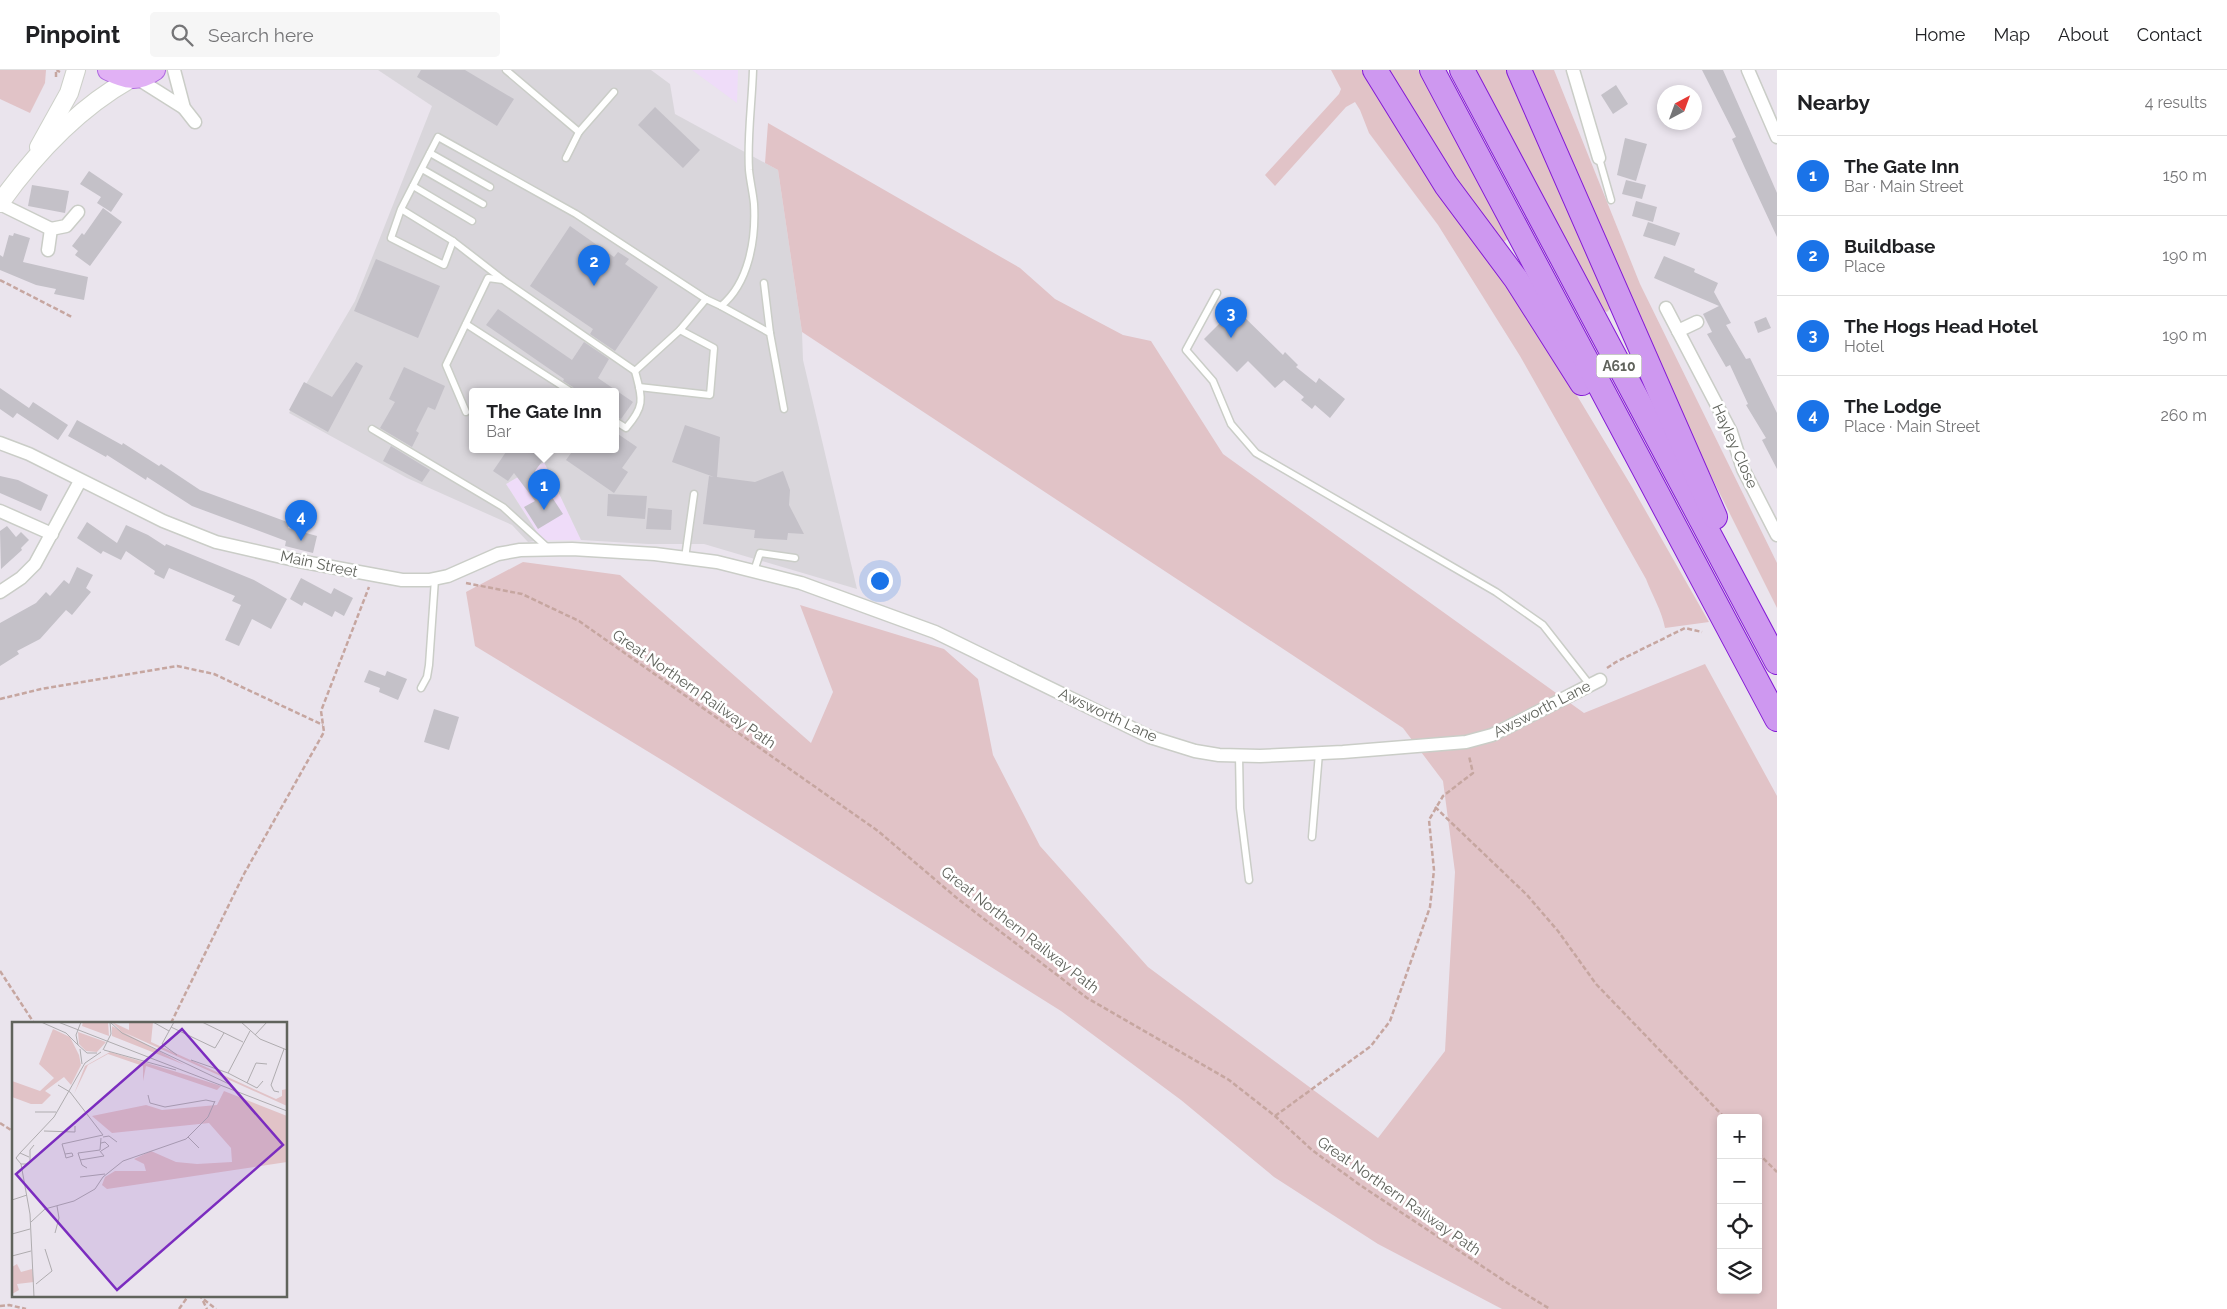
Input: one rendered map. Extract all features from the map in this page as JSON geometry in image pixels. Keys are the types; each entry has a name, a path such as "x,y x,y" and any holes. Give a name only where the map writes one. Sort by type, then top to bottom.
{"highway":[{"path":"1375,70 1446,185 1516,279 1579,377 1608,429 1665,507"},
{"name":"A610","path":"1432,70 1777,719"},
{"name":"A610","path":"1462,70 1774,656"},
{"path":"1519,70 1680,435 1774,656"}],"main road":[{"path":"108,70 141,76"}],"street":[{"path":"76,70 70,93 33,158 0,203 50,229 66,226 78,212"},
{"path":"174,70 184,108"},
{"path":"1573,70 1599,158"},
{"path":"1748,70 1777,137"},
{"path":"33,158 98,98 141,76 184,108 195,122"},
{"path":"48,250 50,229"},
{"name":"Hayley Close","path":"1666,308 1731,432 1744,469 1777,535"},
{"path":"1678,331 1696,322"},
{"name":"Main Street","path":"0,442 29,454 163,521 216,542 371,575 402,580 435,579 448,576 498,554 520,550 550,549 655,554"},
{"path":"0,592 29,570 52,534 80,481"},
{"path":"0,511 52,534"},
{"name":"Awsworth Lane","path":"655,554 717,562 800,583 935,632 1150,737 1195,751 1239,755 1319,753 1466,742 1492,735 1595,683"}],"lane":[{"path":"506,70 579,132"},
{"path":"721,306 732,297 742,278 750,256 754,234 754,204 749,169 753,70"},
{"path":"566,158 579,132 614,92"},
{"path":"454,242 444,265 392,238 401,209 438,138 576,214 706,299 770,333"},
{"path":"430,153 490,186"},
{"path":"1599,158 1611,200"},
{"path":"422,169 484,204"},
{"path":"413,186 472,221"},
{"path":"401,209 454,242 503,280 636,371 642,399 636,417 626,428 619,424"},
{"path":"466,412 446,365 488,278 503,280"},
{"path":"764,283 770,333 784,409"},
{"path":"1217,293 1186,350 1213,381 1231,424 1256,453 1496,592 1543,625 1595,683"},
{"path":"636,371 680,330 706,299"},
{"path":"466,324 565,388"},
{"path":"640,387 710,395 714,348 680,330"},
{"path":"372,429 503,507 550,549"},
{"path":"685,558 694,494"},
{"path":"754,571 760,553 795,558"},
{"path":"421,688 429,665 435,579"},
{"path":"1312,837 1319,753"},
{"path":"1239,755 1240,808 1249,880"}],"path":[{"path":"0,280 72,317"},
{"path":"171,1022 244,874 324,732 321,711 369,587 371,575"},
{"name":"Great Northern Railway Path","path":"471,585 510,590 579,621 878,831 958,898 1087,998 1229,1080 1275,1116 1312,1150 1360,1185 1550,1309"},
{"path":"1595,683 1598,675 1616,662 1685,628 1702,632"},
{"path":"0,699 41,689 177,666 214,674 323,725"},
{"path":"1275,1116 1371,1046 1390,1021 1430,907 1434,870 1429,820 1443,796 1473,773 1466,742"},
{"path":"1435,807 1527,895 1558,931 1596,984 1721,1114"},
{"path":"0,971 33,1022"},
{"path":"0,1123 12,1131"},
{"path":"1762,1156 1777,1172"},
{"path":"179,1309 188,1296"},
{"path":"199,1296 216,1309"},
{"path":"202,1299 207,1309"},
{"path":"0,1306 9,1305 26,1309"}],"shaded area":[{"path":"0,70 46,70 45,83 30,113 0,99"},
{"path":"378,70 651,70 670,84 675,114 778,170 802,332 803,360 857,589 704,544 648,544 581,540 544,462 506,484 542,540 528,542 512,525 407,478 289,413 355,301 432,106"},
{"path":"692,70 738,70 737,103"},
{"path":"1331,70 1363,70 1411,149 1543,339 1632,487 1709,622 1665,628 1646,579 1520,356 1438,225 1369,133 1355,102 1346,107 1275,186 1265,175 1339,94 1341,89"},
{"path":"1386,70 1418,70 1510,237 1501,244 1453,176"},
{"path":"1475,70 1508,70 1612,307 1607,312 1602,310"},
{"path":"1529,70 1554,70 1640,284 1777,563 1777,608 1699,452"},
{"path":"768,123 1020,268 1055,299 1123,335 1151,341 1223,454 1584,713 1705,664 1777,796 1777,1309 1502,1309 1378,1244 1274,1177 1181,1100 1061,1011 670,765 475,646 466,592 523,562 620,575 811,743 833,692 800,605 944,649 978,679 993,755 1040,846 1148,967 1378,1138 1445,1051 1455,872 1443,781 1403,728 802,332 778,170 765,163"},
{"path":"545,462 581,540 542,540 506,484"}],"building":[{"path":"421,70 465,70 514,99 497,126 417,77"},
{"path":"1702,70 1723,70 1777,193 1777,237 1732,139 1736,137"},
{"path":"1616,85 1628,104 1613,114 1601,95"},
{"path":"655,107 700,150 683,168 638,125"},
{"path":"1625,138 1647,144 1636,181 1617,175"},
{"path":"89,171 123,194 111,212 97,203 101,197 80,184"},
{"path":"1626,180 1646,185 1642,199 1622,194"},
{"path":"32,185 69,191 65,213 28,206"},
{"path":"1636,201 1657,207 1653,222 1632,216"},
{"path":"103,208 122,222 90,266 75,255 78,251 72,246 82,233 84,235"},
{"path":"1648,222 1680,233 1675,246 1643,236"},
{"path":"570,226 614,257 618,252 629,259 625,264 658,287 615,351 590,334 593,329 530,286"},
{"path":"14,233 30,238 23,262 88,277 84,300 54,294 56,289 36,285 0,270 0,255 3,257 9,235 13,236"},
{"path":"1664,256 1695,269 1694,272 1718,283 1714,292 1731,323 1726,325 1746,359 1750,358 1777,413 1777,469 1762,440 1766,438 1746,405 1748,404 1730,365 1726,367 1707,334 1712,332 1703,314 1719,306 1654,278"},
{"path":"376,259 440,286 418,338 354,311"},
{"path":"1235,308 1283,355 1285,352 1298,365 1296,367 1316,383 1319,378 1345,399 1330,418 1315,405 1312,409 1301,400 1304,397 1284,380 1275,388 1248,361 1237,372 1204,339"},
{"path":"498,309 572,360 584,342 609,359 598,378 613,388 574,388 563,381 564,379 486,325"},
{"path":"1766,317 1771,328 1758,333 1754,322"},
{"path":"356,362 363,366 328,432 289,410 304,382 332,397"},
{"path":"404,367 445,386 435,410 428,407 416,431 419,433 412,447 380,428 395,402 389,399"},
{"path":"0,388 29,408 33,402 68,425 58,440 17,413 13,418 0,409"},
{"path":"619,392 633,402 621,419 619,418"},
{"path":"77,420 122,445 123,443 159,466 161,464 200,490 290,523 288,528 317,536 313,553 285,546 286,541 192,506 147,477 146,480 107,455 106,457 68,436"},
{"path":"685,425 720,437 717,477 755,482 783,471 790,490 789,505 804,534 788,533 787,540 754,538 755,530 703,524 709,476 714,477 672,462"},
{"path":"619,435 637,447 622,468 628,472 614,493 566,460 571,453 619,453"},
{"path":"391,446 430,470 422,482 383,461"},
{"path":"505,453 548,453 535,471 563,514 538,529 524,507 535,501 514,473 508,481 493,471"},
{"path":"0,476 18,480 48,495 41,511 0,493"},
{"path":"608,494 647,496 645,519 607,516"},
{"path":"648,508 672,510 671,530 646,529"},
{"path":"87,522 117,543 126,525 148,535 165,546 166,544 254,580 287,599 271,629 252,619 239,646 225,640 241,605 232,601 235,596 169,568 164,579 154,574 155,571 126,551 121,560 103,551 101,554 77,538"},
{"path":"7,526 16,537 21,532 29,540 21,548 22,550 1,569 0,531"},
{"path":"77,567 93,575 86,588 91,592 72,615 66,610 40,639 17,651 19,654 0,666 0,623 36,603 46,592 50,596 64,580 69,584"},
{"path":"301,578 331,594 334,588 353,598 344,616 335,611 332,617 304,602 302,606 290,599"},
{"path":"369,670 385,676 387,671 407,679 398,700 379,692 380,688 364,682"},
{"path":"434,709 459,717 449,750 424,742"}],"place":[{"name":"Buildbase","path":"594,286"},
{"name":"The Hogs Head Hotel","path":"1231,338"},
{"name":"The Gate Inn","path":"544,510"},
{"name":"The Lodge","path":"301,541"}]}
